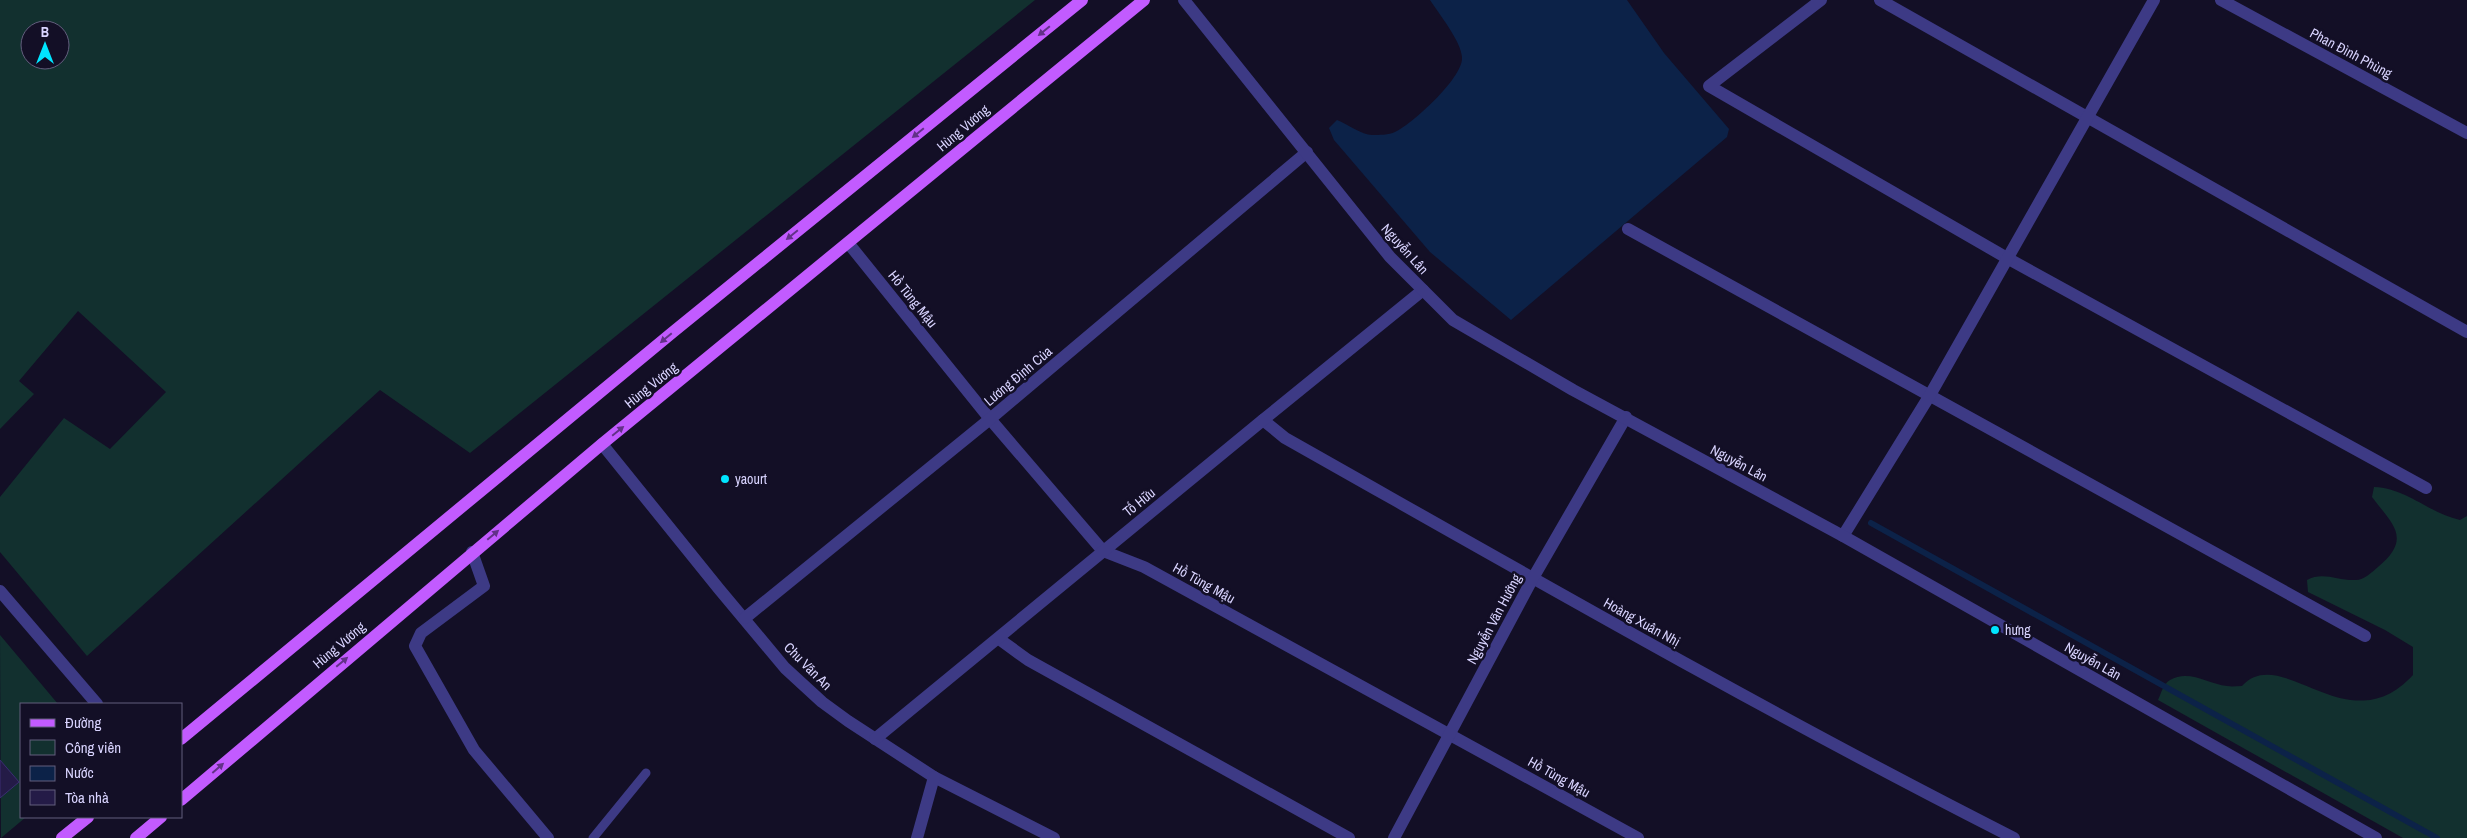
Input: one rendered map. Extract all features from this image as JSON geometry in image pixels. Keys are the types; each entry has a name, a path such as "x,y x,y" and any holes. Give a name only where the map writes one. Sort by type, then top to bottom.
{"main road":[{"name":"Hùng Vương","path":"182,739 681,326 1082,0"},
{"name":"Hùng Vương","path":"182,799 602,444 1144,0"},
{"path":"62,838 87,818"},
{"path":"136,838 160,818"}],"street":[{"name":"Nguyễn Lân","path":"1184,0 1390,258 1453,320 1573,390 1626,416 1843,536 2376,838"},
{"path":"1821,0 1709,86 2008,258 2426,488"},
{"path":"1880,0 2467,332"},
{"path":"1843,536 1930,395 2154,0"},
{"name":"Phan Đình Phùng","path":"2221,0 2467,133"},
{"name":"Lương Định Của","path":"745,618 990,418 1307,152"},
{"path":"1628,230 2366,636"},
{"name":"Hồ Tùng Mậu","path":"848,244 990,418 1103,551 1144,567 1638,838"},
{"name":"Tố Hữu","path":"875,739 1423,290"},
{"name":"Nguyễn Văn Hưởng","path":"1394,838 1533,578 1626,416"},
{"name":"Hoàng Xuân Nhị","path":"1263,420 1285,438 1533,578 1869,765 2014,838"},
{"name":"Chu Văn An","path":"602,444 718,589 745,618 785,668 802,685 841,716 934,777 1050,837"},
{"path":"472,552 484,586 421,633 415,646 474,750 548,838"},
{"path":"0,591 97,703"},
{"path":"999,639 1028,660 1349,838"},
{"path":"917,838 934,777"}],"lane":[{"path":"593,838 646,773"}],"green space":[{"path":"0,0 1035,0 470,453 380,390 87,656 0,552 0,497 64,418 110,449 166,392 78,311 19,381 34,394 0,429"},
{"path":"2374,487 2386,488 2407,496 2449,517 2460,520 2467,516 2467,838 2403,838 2158,700 2164,687 2170,680 2184,676 2220,685 2242,686 2258,676 2276,676 2341,698 2364,700 2389,694 2413,675 2413,647 2385,630 2308,592 2307,580 2313,577 2325,576 2359,580 2365,577 2389,557 2395,548 2396,531 2372,497"},
{"path":"0,635 57,703 20,703 20,818 25,818 1,838"}],"water":[{"path":"1430,0 1627,0 1664,53 1729,129 1727,137 1511,320 1430,252 1334,140 1329,128 1337,120 1368,135 1393,133 1413,120 1436,99 1455,76 1460,66 1461,51 1454,36"}],"building":[{"path":"0,760 19,782 0,798"}],"waterway":[{"path":"1871,523 2437,838"}],"place":[{"name":"yaourt","path":"725,479"},
{"name":"hưng","path":"1995,630"}]}
